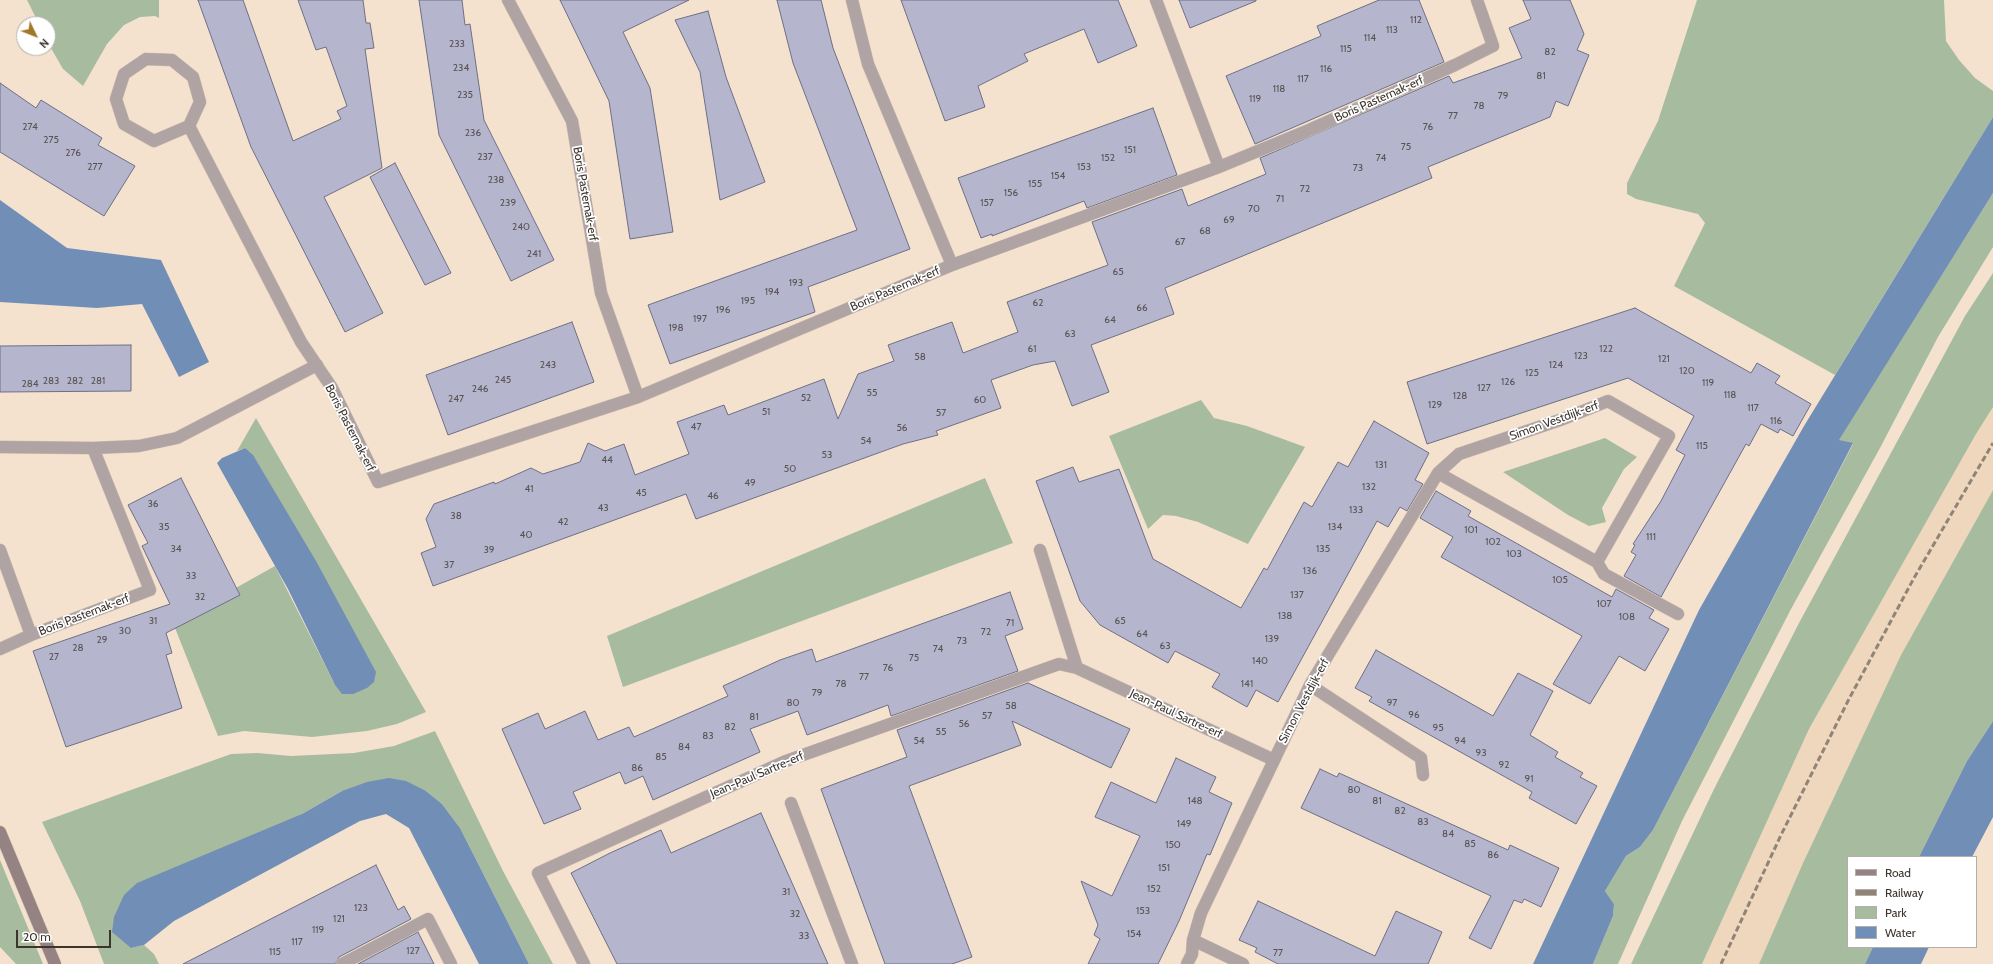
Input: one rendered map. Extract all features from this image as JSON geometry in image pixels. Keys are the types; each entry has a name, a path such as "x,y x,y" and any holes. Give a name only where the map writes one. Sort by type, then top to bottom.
{"street":[{"name":"Boris Pasternak-erf","path":"508,0 572,121 602,293 638,397"},
{"name":"Boris Pasternak-erf","path":"852,0 868,64 952,265"},
{"path":"1156,0 1218,168"},
{"name":"Boris Pasternak-erf","path":"189,126 301,342 332,388 378,482 638,397 952,265 1218,168 1309,130 1455,65 1493,46 1477,0"},
{"path":"146,59 172,60 178,64 193,77 200,102 189,126 154,141 124,124 116,99 124,74 146,59"},
{"path":"0,446 93,448 139,446 177,438 317,365"},
{"name":"Simon Vestdijk-erf","path":"1187,964 1192,954 1193,940 1201,913 1310,685 1438,473 1459,454 1563,419 1608,401 1669,436 1597,562"},
{"name":"Boris Pasternak-erf","path":"0,649 32,635 150,590 93,448"},
{"path":"1438,473 1597,562 1604,574 1678,614"},
{"name":"Boris Pasternak-erf","path":"0,550 32,635"},
{"path":"1040,550 1077,668"},
{"name":"Jean-Paul Sartre-erf","path":"584,964 538,873 786,761 1045,668 1059,664 1077,668 1274,760"},
{"path":"1310,685 1421,758 1423,775"},
{"path":"791,803 852,964"},
{"path":"0,832 55,964"},
{"path":"342,964 428,919 451,964"},
{"path":"1193,940 1243,964"}],"shaded area":[{"path":"1993,407 1993,490 1901,655 1803,863 1759,964 1702,964 1809,729 1976,434"}],"green space":[{"path":"27,0 159,0 159,18 155,16 140,17 124,25 107,44 83,86 63,69 56,56 56,16 35,16"},
{"path":"1697,0 1944,0 1946,41 1959,60 1975,78 1993,91 1993,117 1835,375 1674,286 1705,223 1698,214 1636,199 1627,194 1627,183 1658,121"},
{"path":"1993,193 1993,247 1938,337 1880,448 1791,609 1682,821 1618,964 1593,964 1613,916 1614,904 1605,891 1626,856 1640,847 1653,830 1853,444 1838,440"},
{"path":"1993,273 1993,407 1976,434 1809,729 1702,964 1631,964 1714,789 1799,623 1965,316"},
{"path":"1201,400 1214,418 1247,426 1305,447 1248,544 1198,522 1176,516 1163,515 1148,529 1109,436"},
{"path":"256,418 426,712 397,724 367,731 312,737 244,731 218,736 173,623 275,566 335,685 245,448 237,451"},
{"path":"1605,438 1637,457 1624,469 1602,508 1606,522 1589,526 1568,515 1503,472"},
{"path":"985,478 1013,543 623,687 607,636"},
{"path":"1993,490 1993,721 1967,761 1920,856 1847,856 1847,948 1873,948 1865,964 1759,964 1803,863 1901,655"},
{"path":"435,731 503,871 553,964 529,964 460,828 442,804 426,791 342,791 302,814 131,948 144,945 154,954 159,964 104,964 80,901 42,822 231,754 257,753 291,756 354,753 394,746"},
{"path":"0,860 43,964 16,964 0,947"}],"water":[{"path":"1993,117 1993,193 1839,440 1853,443 1653,830 1640,847 1626,856 1605,891 1614,904 1613,916 1593,964 1533,964 1699,610 1804,426"},
{"path":"0,200 67,248 161,260 209,362 179,377 142,304 97,308 0,302"},
{"path":"245,448 253,455 316,561 376,672 374,682 367,688 353,694 342,694 335,685 288,589 217,463 222,458"},
{"path":"1993,721 1993,817 1973,856 1920,856 1967,761"},
{"path":"389,778 406,781 426,791 442,804 460,828 529,964 479,964 409,828 386,814 360,821 174,921 144,945 131,948 112,932 114,917 124,895 137,883 302,814 342,791 367,782"},
{"path":"1873,948 1929,948 1921,964 1865,964"}],"building":[{"path":"198,0 243,0 293,141 341,119 337,111 347,106 326,47 316,50 298,0 363,0 366,23 370,23 374,48 365,49 382,168 324,197 383,313 345,332 251,147"},
{"path":"419,0 462,0 465,25 470,24 484,120 554,260 511,281 439,135"},
{"path":"560,0 689,0 623,32 650,88 673,232 630,239 609,101"},
{"path":"777,0 821,0 833,48 910,249 808,287 815,312 670,364 648,305 857,230 793,63"},
{"path":"901,0 1118,0 1137,46 1098,63 1084,29 1024,54 1028,61 978,86 985,107 945,121"},
{"path":"1179,0 1256,0 1256,1 1190,28"},
{"path":"1379,0 1419,0 1444,62 1255,144 1226,76 1321,36 1317,26"},
{"path":"1523,0 1570,0 1584,34 1577,50 1589,55 1568,106 1556,101 1550,117 1428,167 1432,178 1165,288 1174,314 1091,345 1109,392 1072,406 1055,361 1033,365 991,380 1001,408 936,431 938,435 903,444 696,519 686,494 433,586 421,553 436,547 426,519 434,504 494,482 495,484 531,468 543,474 580,462 588,443 605,451 624,444 635,475 689,454 677,422 724,405 728,415 824,379 838,419 858,374 894,361 888,345 952,322 963,353 1018,332 1007,302 1108,265 1092,222 1182,189 1188,206 1266,174 1260,158 1449,76 1453,83 1522,58 1509,28 1531,19"},
{"path":"708,11 726,77 765,182 720,200 700,72 675,20"},
{"path":"0,83 36,108 41,100 102,138 98,145 135,166 104,216 0,152"},
{"path":"1153,108 1177,175 1087,208 1084,201 992,236 992,234 981,238 958,178"},
{"path":"395,163 451,273 425,285 370,177"},
{"path":"1635,308 1751,373 1757,363 1780,376 1775,383 1811,404 1793,436 1780,429 1778,433 1761,424 1749,446 1746,444 1661,597 1624,576 1636,555 1631,552 1635,545 1633,544 1661,501 1685,455 1676,450 1694,416 1628,378 1427,444 1407,382"},
{"path":"572,322 594,382 448,435 426,375"},
{"path":"131,345 131,391 0,392 0,346"},
{"path":"1374,421 1429,453 1415,480 1423,484 1407,511 1400,507 1388,527 1377,521 1278,702 1256,690 1247,707 1212,687 1220,674 1175,651 1168,663 1100,625 1080,601 1036,481 1073,467 1079,482 1119,469 1153,559 1241,608 1264,568 1267,570 1304,502 1312,507 1338,462 1348,467"},
{"path":"181,478 240,595 166,633 172,653 166,655 182,708 66,747 33,651 170,604 142,546 148,543 128,505"},
{"path":"1436,491 1471,511 1468,516 1612,597 1616,589 1654,610 1649,618 1669,629 1645,671 1619,656 1590,704 1553,684 1582,636 1441,557 1453,537 1420,518"},
{"path":"1010,592 1023,629 1005,636 1018,671 891,716 888,705 807,735 798,711 750,729 760,752 653,800 643,776 625,784 620,772 573,792 581,809 544,824 502,729 538,713 545,729 585,711 598,740 629,727 634,737 728,696 723,686 780,660 812,649 816,662"},
{"path":"1376,650 1493,716 1518,673 1553,691 1530,735 1558,752 1555,757 1583,773 1580,777 1597,786 1576,824 1529,798 1532,792 1369,701 1372,697 1355,688"},
{"path":"1028,683 1130,729 1111,768 1012,721 1021,745 909,786 972,957 952,964 885,964 821,789 907,757 897,730"},
{"path":"1176,758 1216,777 1209,792 1232,803 1210,855 1207,854 1179,921 1158,964 1088,964 1100,939 1094,935 1098,925 1081,881 1112,896 1140,836 1095,817 1111,782 1156,803"},
{"path":"1320,769 1337,777 1339,773 1508,850 1510,845 1559,868 1541,907 1524,899 1522,903 1514,900 1491,949 1469,938 1491,896 1301,808"},
{"path":"761,813 828,964 617,964 571,873 610,853 661,830 671,853"},
{"path":"376,865 398,910 404,906 411,919 339,957 335,964 183,964"},
{"path":"1258,901 1375,956 1396,911 1442,932 1428,964 1278,964 1255,952 1257,948 1239,940"},
{"path":"418,932 434,964 358,964"}],"railway":[{"path":"1721,964 1781,835 1849,699 1914,578 1993,443"}]}
